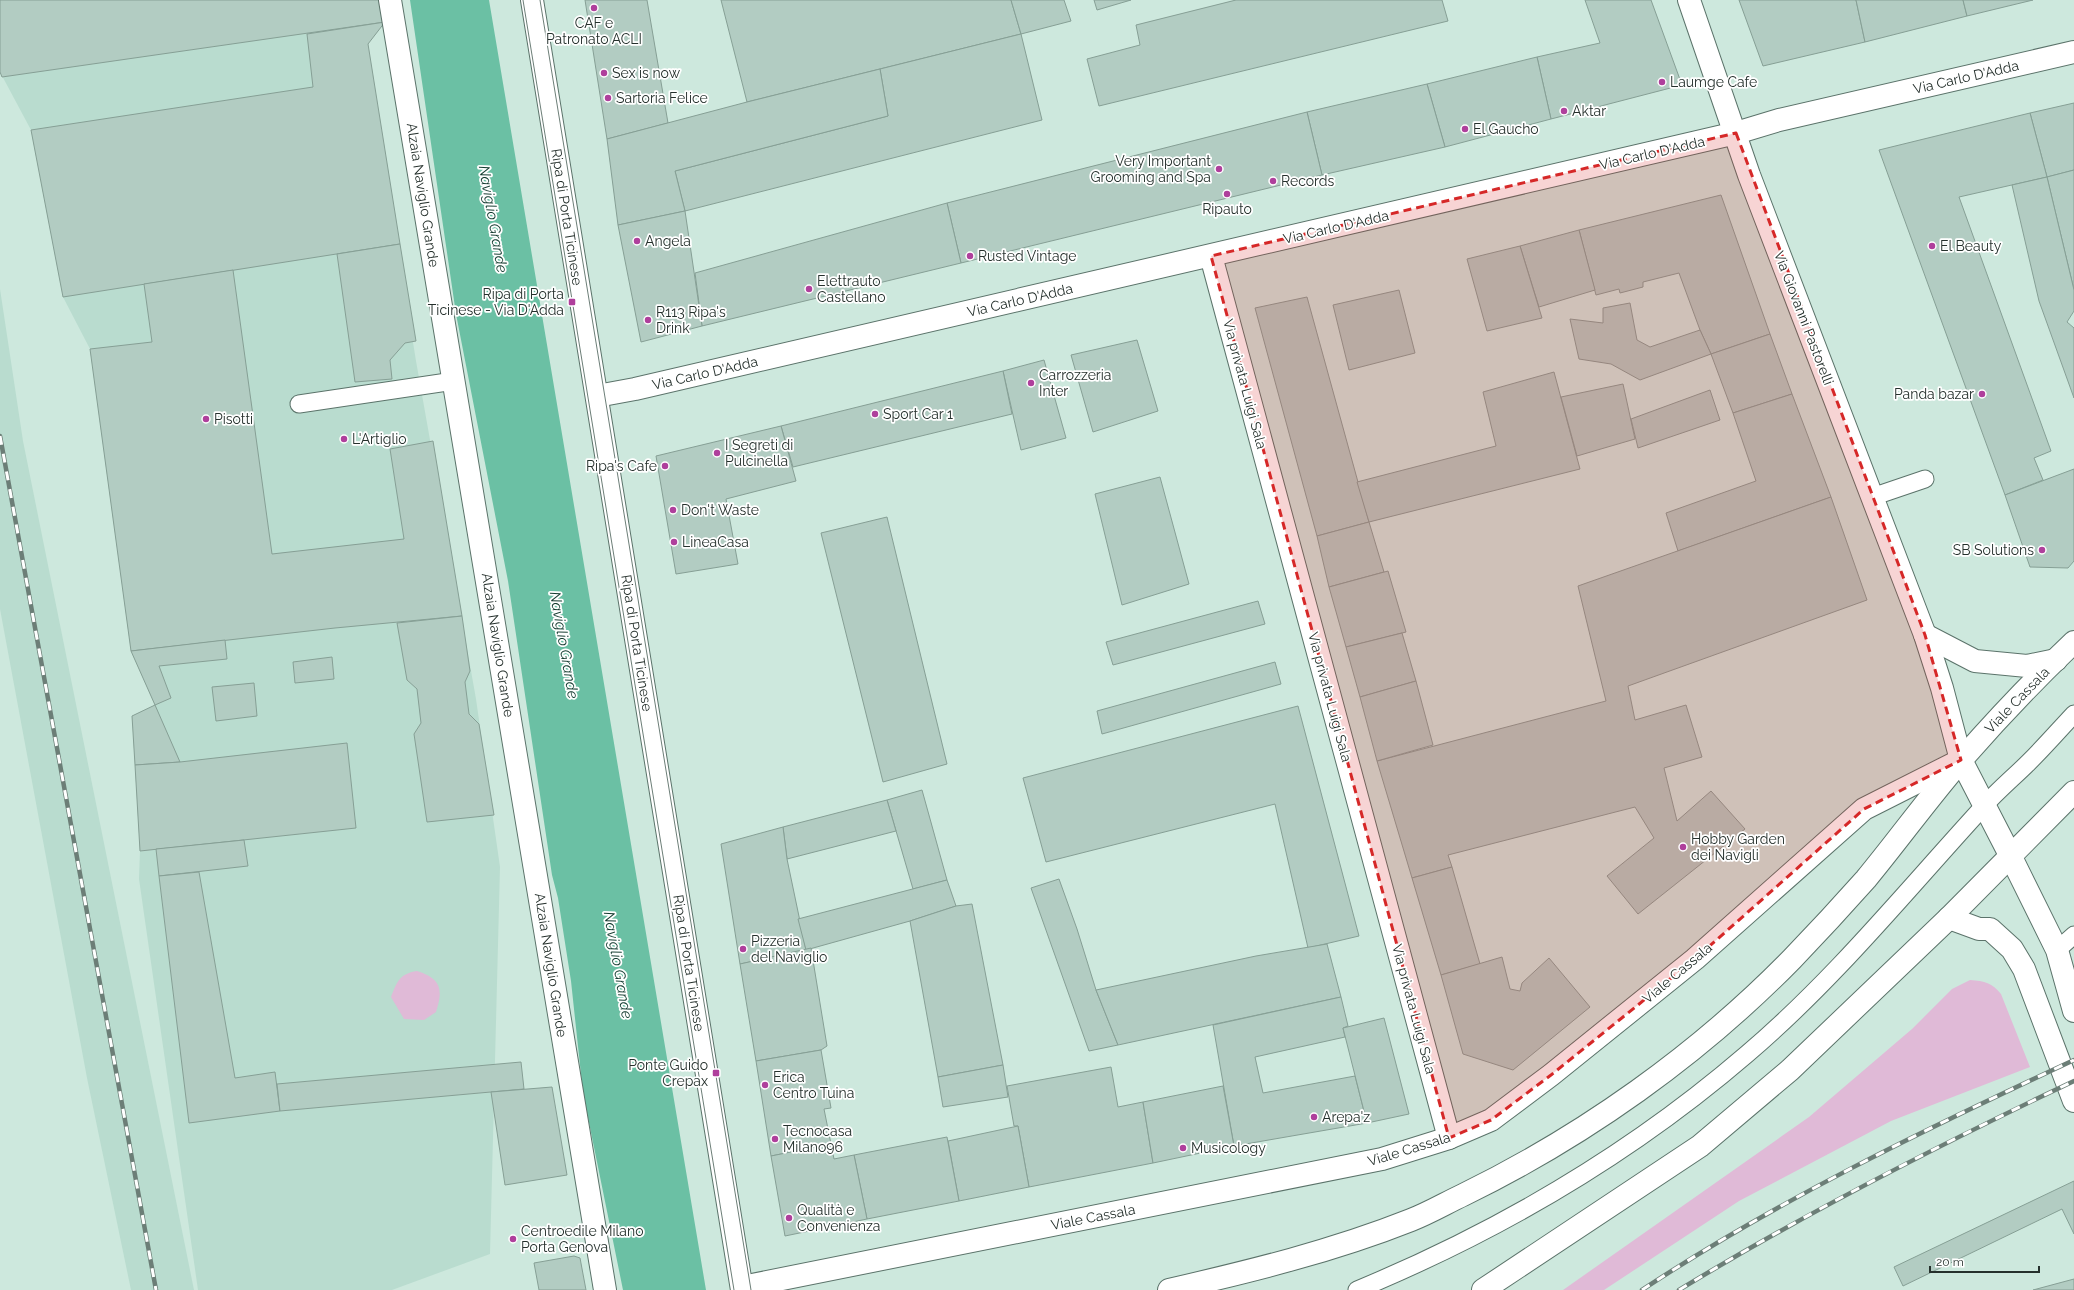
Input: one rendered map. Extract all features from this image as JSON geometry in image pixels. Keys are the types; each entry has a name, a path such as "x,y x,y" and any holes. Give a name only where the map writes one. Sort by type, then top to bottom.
{"street":[{"name":"Alzaia Naviglio Grande","path":"390,0 605,1290"},
{"name":"Ripa di Porta Ticinese","path":"532,0 742,1288"},
{"name":"Via Giovanni Pastorelli","path":"1689,0 1749,175 1925,635 1942,688 1961,760"},
{"name":"Via Carlo D'Adda","path":"597,396 635,390 1736,134 1779,120 2074,52"},
{"name":"Via privata Luigi Sala","path":"1211,256 1449,1138"},
{"path":"1925,635 1975,660 2027,666 2056,660"},
{"name":"Viale Cassala","path":"1169,1290 1233,1276 1331,1249 1413,1219 1513,1171 1610,1111 1702,1041 1747,1003 1793,958 1865,879 1961,760 2074,642"},
{"name":"Viale Cassala","path":"742,1288 1382,1159 1449,1138 1491,1120 1551,1075 1695,959 1773,888 1864,809 1961,760"},
{"path":"1961,760 2057,950 2074,1011"},
{"path":"1484,1290 1700,1146 1790,1070 1949,918 2074,792"},
{"path":"1949,918 1979,929 1990,928 2012,949 2024,969 2074,1101"}],"lane":[{"path":"298,404 454,382"},
{"path":"1872,497 1925,479"},
{"path":"1357,1290 1400,1272 1487,1229 1567,1183 1655,1126 1748,1054 1829,977 1985,805 2029,762 2074,714"},
{"path":"2057,950 2074,935"},
{"path":"1392,1290 1400,1272"}],"highlighted area":[{"path":"1736,133 1925,635 1961,760 1864,809 1695,959 1551,1075 1491,1120 1449,1138 1211,256"}],"shaded area":[{"path":"0,0 358,0 416,361 476,699 500,867 490,1254 392,1290 198,1290 139,879 140,851 132,716 155,705 131,651 90,349 63,297 31,130 0,72"},
{"path":"0,289 23,441 194,1290 131,1290 87,1078 0,609"},
{"path":"417,971 432,978 438,986 440,997 436,1012 424,1020 404,1019 391,997 395,987 402,977 411,972"},
{"path":"1970,980 1988,983 2001,994 2030,1067 1891,1121 1739,1201 1604,1290 1563,1290 1809,1117 1912,1029 1952,989"}],"water":[{"name":"Naviglio Grande","path":"410,0 489,0 706,1290 623,1290 583,1093 571,981 558,898 552,875 508,581 456,314"}],"building":[{"path":"0,0 382,0 385,22 2,77 0,72"},
{"path":"585,0 647,0 668,123 607,139"},
{"path":"721,0 1011,0 1021,34 747,102"},
{"path":"1011,0 1064,0 1071,21 1021,34"},
{"path":"1094,0 1131,0 1097,10"},
{"path":"1236,0 1442,0 1448,21 1099,106 1087,59 1140,45 1136,25"},
{"path":"1585,0 1651,0 1682,85 1551,119 1537,57 1600,43"},
{"path":"1739,0 1856,0 1865,42 1763,66"},
{"path":"1856,0 1963,0 1967,16 1865,42"},
{"path":"1963,0 2033,0 1967,16"},
{"path":"385,22 368,44 400,244 63,297 31,130 313,87 307,34"},
{"path":"1021,34 1042,120 685,211 675,171 888,116 880,69"},
{"path":"1537,57 1551,119 1445,147 1427,84"},
{"path":"880,69 888,116 675,171 685,211 618,225 607,139"},
{"path":"1427,84 1445,147 1322,175 1307,112"},
{"path":"2074,103 2074,170 2047,177 2030,113"},
{"path":"1307,112 1322,175 961,263 947,203"},
{"path":"2030,113 2047,177 1959,197 2051,451 2034,458 2043,480 2005,495 1879,150"},
{"path":"2074,170 2074,290 2047,177"},
{"path":"2047,177 2074,290 2074,311 2067,322 2074,328 2074,398 2039,301 2012,185"},
{"path":"1721,195 1770,334 1711,354 1700,330 1679,273 1643,282 1643,287 1620,293 1619,289 1596,295 1579,230"},
{"path":"947,203 961,263 702,326 695,273"},
{"path":"685,211 702,326 641,342 618,225"},
{"path":"1579,230 1595,290 1539,307 1520,246"},
{"path":"400,244 416,341 405,343 390,360 392,379 355,382 337,254"},
{"path":"1520,246 1542,318 1487,331 1467,259"},
{"path":"233,270 272,554 404,539 390,449 433,441 462,616 335,628 131,651 90,349 152,342 144,284"},
{"path":"1399,290 1415,353 1349,370 1333,305"},
{"path":"1307,297 1369,522 1317,536 1255,308"},
{"path":"1630,303 1637,340 1650,347 1700,330 1711,354 1640,380 1611,364 1579,359 1570,319 1603,323 1603,308"},
{"path":"1770,334 1792,394 1733,413 1711,354"},
{"path":"1137,340 1158,411 1093,432 1071,355"},
{"path":"1044,360 1066,438 1021,450 1003,371"},
{"path":"1003,371 1012,414 793,467 781,426"},
{"path":"1554,372 1580,469 1369,522 1357,482 1496,446 1483,392"},
{"path":"1623,384 1635,439 1577,456 1561,397"},
{"path":"1710,390 1720,420 1638,448 1631,419"},
{"path":"1792,394 1831,497 1678,551 1666,513 1756,481 1733,413"},
{"path":"781,426 796,481 726,499 738,564 676,574 656,456"},
{"path":"2074,469 2074,561 2068,568 2030,567 2005,495"},
{"path":"1160,477 1189,584 1122,605 1095,494"},
{"path":"1831,497 1867,600 1628,686 1635,720 1686,705 1702,757 1664,768 1677,821 1711,791 1745,829 1638,914 1607,876 1654,838 1635,807 1448,855 1452,867 1412,878 1377,761 1606,701 1578,586"},
{"path":"887,517 947,764 883,782 821,533"},
{"path":"1369,522 1384,572 1329,587 1317,536"},
{"path":"1388,571 1406,632 1346,647 1329,587"},
{"path":"1258,601 1265,624 1113,665 1106,642"},
{"path":"462,616 470,671 465,682 469,714 479,724 494,815 427,822 414,734 421,723 417,689 407,680 397,623"},
{"path":"1402,633 1416,681 1360,697 1346,647"},
{"path":"225,640 227,659 159,666 171,698 155,705 131,651"},
{"path":"332,657 334,679 295,683 293,662"},
{"path":"1275,662 1281,684 1102,734 1097,711"},
{"path":"1416,681 1433,745 1377,761 1360,697"},
{"path":"254,683 257,716 216,721 212,687"},
{"path":"155,705 180,762 135,765 132,716"},
{"path":"1298,706 1359,936 1308,948 1275,804 1046,862 1023,778"},
{"path":"347,743 356,828 140,851 135,765 180,762"},
{"path":"922,790 947,880 913,889 887,800"},
{"path":"887,800 896,831 787,859 783,827"},
{"path":"783,827 787,859 806,950 740,964 721,844"},
{"path":"244,840 248,866 159,876 156,849"},
{"path":"1452,867 1480,964 1441,975 1412,878"},
{"path":"199,872 235,1078 275,1072 280,1111 189,1123 159,876"},
{"path":"1059,879 1077,929 1096,990 1118,1045 1089,1051 1031,888"},
{"path":"947,880 956,906 910,921 806,950 798,919"},
{"path":"972,904 1003,1065 938,1077 910,921 956,906"},
{"path":"1327,944 1341,997 1118,1045 1096,990 1256,956"},
{"path":"811,948 827,1046 821,1050 756,1061 740,964"},
{"path":"1502,957 1510,989 1520,991 1522,983 1549,958 1590,1007 1513,1070 1463,1054 1441,975"},
{"path":"1341,997 1348,1026 1343,1028 1345,1037 1255,1057 1263,1093 1355,1076 1367,1123 1234,1146 1213,1025"},
{"path":"1384,1018 1409,1114 1367,1123 1343,1028"},
{"path":"821,1050 831,1108 824,1109 831,1144 771,1156 756,1061"},
{"path":"521,1062 524,1089 280,1111 277,1084"},
{"path":"1003,1065 1008,1097 943,1107 938,1077"},
{"path":"1111,1067 1118,1107 1143,1102 1153,1163 1029,1187 1018,1126 1014,1126 1007,1086"},
{"path":"1223,1086 1234,1146 1153,1163 1143,1102"},
{"path":"552,1087 567,1175 505,1185 491,1092"},
{"path":"1018,1126 1029,1187 959,1201 948,1141"},
{"path":"947,1137 959,1201 867,1219 854,1155"},
{"path":"831,1144 834,1159 854,1155 867,1219 785,1236 771,1156"},
{"path":"2074,1181 2074,1234 2062,1209 1903,1286 1894,1267"},
{"path":"574,1256 580,1258 586,1290 539,1290 534,1263"},
{"path":"2074,1279 2074,1290 2033,1290"}],"tram line":[{"path":"523,0 734,1290"},
{"path":"540,0 751,1290"}],"railway":[{"path":"0,436 156,1290"},
{"path":"1642,1290 1694,1257 1799,1196 1908,1139 2074,1060"},
{"path":"1679,1290 1776,1233 1874,1180 2074,1081"}],"place":[{"name":"CAF e Patronato ACLI","path":"594,8"},
{"name":"Sex is now","path":"604,73"},
{"name":"Laumge Cafe","path":"1662,82"},
{"name":"Sartoria Felice","path":"608,98"},
{"name":"Aktar","path":"1564,111"},
{"name":"El Gaucho","path":"1465,129"},
{"name":"Very Important Grooming and Spa","path":"1219,169"},
{"name":"Records","path":"1273,181"},
{"name":"Ripauto","path":"1227,194"},
{"name":"Angela","path":"637,241"},
{"name":"El Beauty","path":"1932,246"},
{"name":"Rusted Vintage","path":"970,256"},
{"name":"Elettrauto Castellano","path":"809,289"},
{"name":"Ripa di Porta Ticinese - Via D'Adda","path":"572,302"},
{"name":"R113 Ripa's Drink","path":"648,320"},
{"name":"Carrozzeria Inter","path":"1031,383"},
{"name":"Panda bazar","path":"1982,394"},
{"name":"Sport Car 1","path":"875,414"},
{"name":"Pisotti","path":"206,419"},
{"name":"L'Artiglio","path":"344,439"},
{"name":"I Segreti di Pulcinella","path":"717,453"},
{"name":"Ripa's Cafe","path":"665,466"},
{"name":"Don't Waste","path":"673,510"},
{"name":"LineaCasa","path":"674,542"},
{"name":"SB Solutions","path":"2042,550"},
{"name":"Hobby Garden dei Navigli","path":"1683,847"},
{"name":"Pizzeria del Naviglio","path":"743,949"},
{"name":"Ponte Guido Crepax","path":"716,1073"},
{"name":"Erica Centro Tuina","path":"765,1085"},
{"name":"Arepa'z","path":"1314,1117"},
{"name":"Tecnocasa Milano96","path":"775,1139"},
{"name":"Musicology","path":"1183,1148"},
{"name":"Qualità e Convenienza","path":"789,1218"},
{"name":"Centroedile Milano Porta Genova","path":"513,1239"}]}
